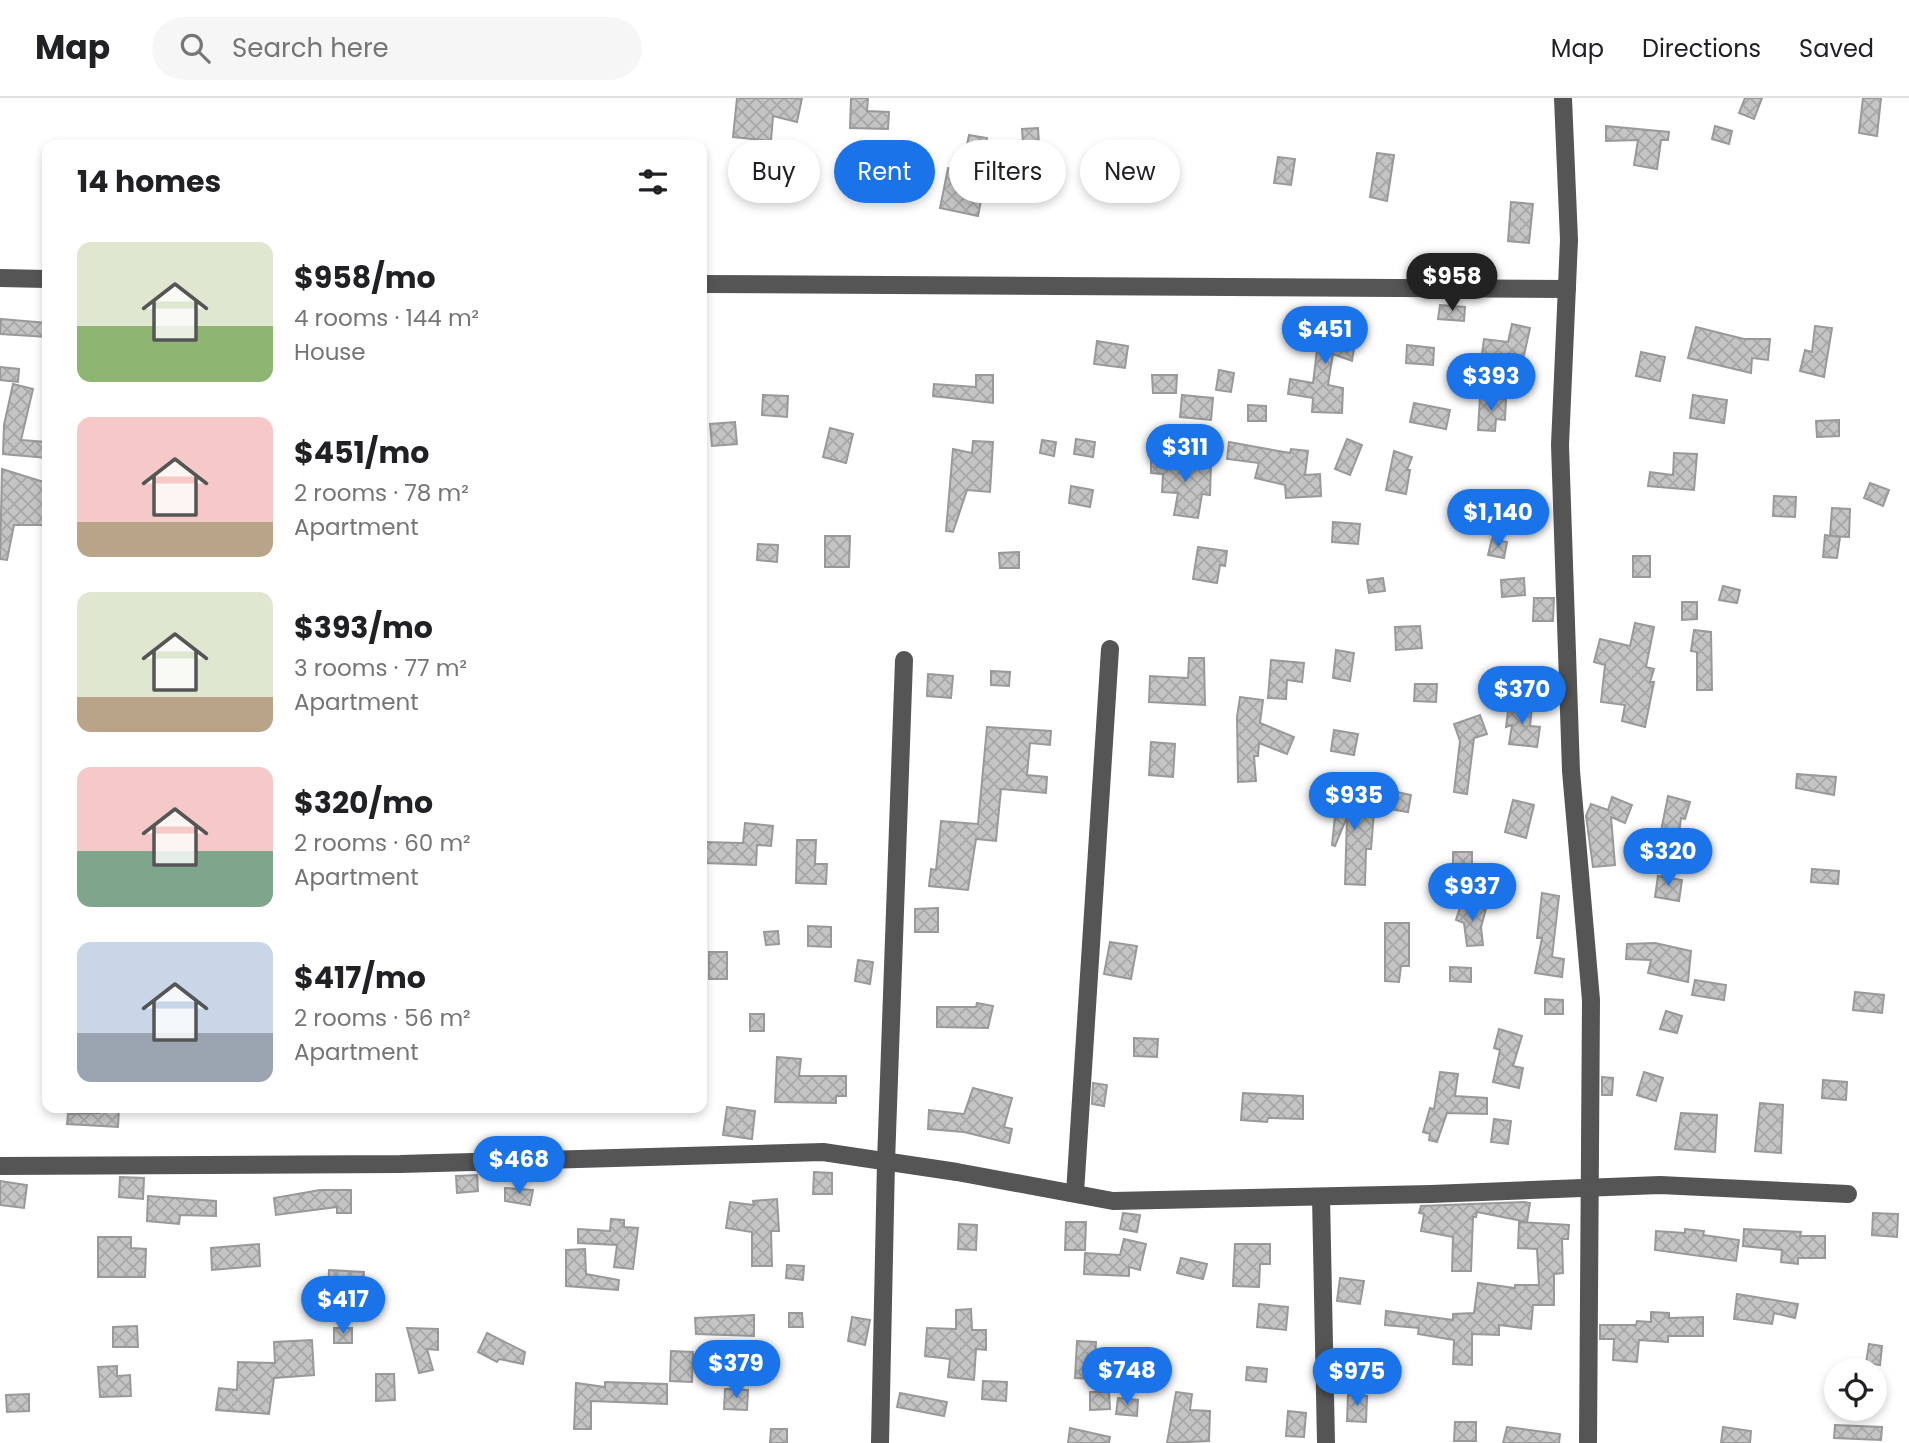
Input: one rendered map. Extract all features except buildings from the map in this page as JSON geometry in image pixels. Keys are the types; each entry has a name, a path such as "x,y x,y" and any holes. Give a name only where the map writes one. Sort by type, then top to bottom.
{"street":[{"path":"1563,98 1569,240 1560,445 1571,771 1591,1000 1588,1443"},
{"path":"0,278 42,279"},
{"path":"707,284 1567,289"},
{"path":"1075,1194 1110,649"},
{"path":"880,1443 886,1161 904,660"},
{"path":"0,1166 400,1164 822,1152 1113,1201 1660,1185 1848,1194"},
{"path":"1321,1197 1326,1443"}]}
